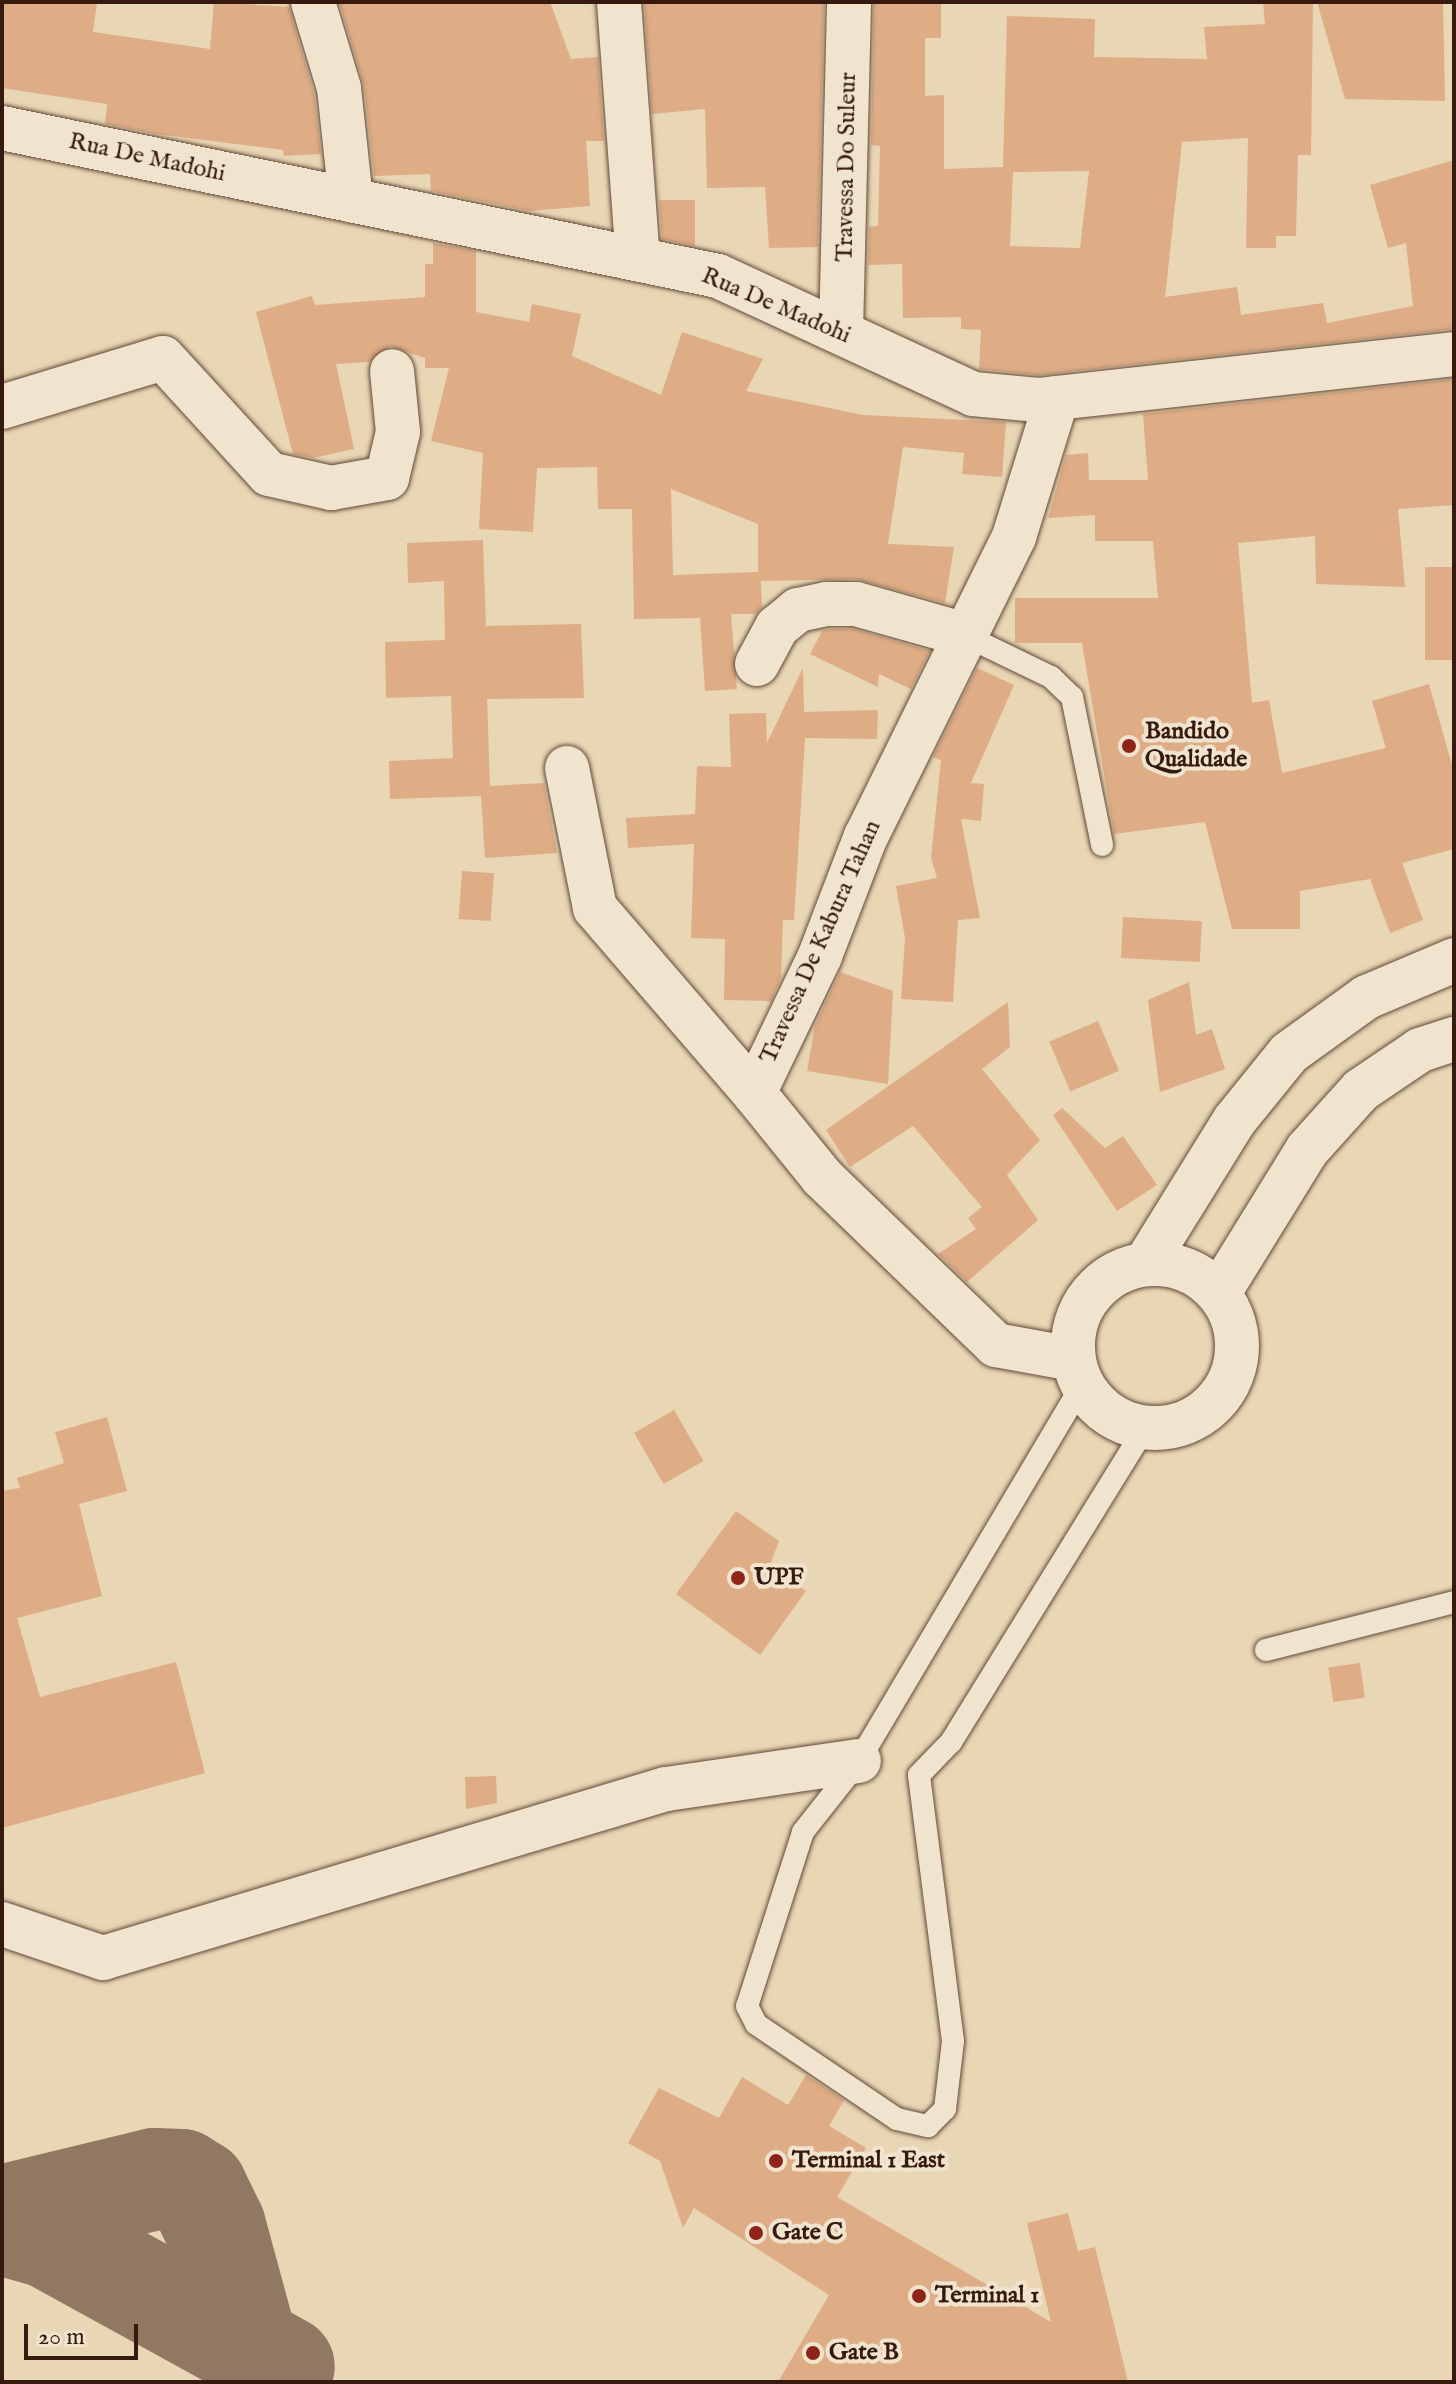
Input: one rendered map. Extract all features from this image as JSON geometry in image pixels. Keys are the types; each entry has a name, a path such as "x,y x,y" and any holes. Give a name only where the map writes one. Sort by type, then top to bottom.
{"street":[{"path":"313,2 339,88 351,200"},
{"path":"619,2 638,259"},
{"name":"Travessa Do Suleur","path":"841,332 849,2"},
{"name":"Rua De Madohi","path":"2,128 718,276 973,394 1057,398 1454,354"},
{"path":"2,407 163,358 269,474 331,488 387,478 398,432 392,371"},
{"name":"Travessa De Kabura Tahan","path":"1057,398 1014,537 962,634 754,1093 822,1177 996,1345 1077,1372"},
{"path":"757,664 777,627 798,610 826,604 856,604 962,634"},
{"path":"567,768 595,908 754,1093"},
{"path":"1146,1263 1234,1121 1289,1053 1367,997 1454,960"},
{"path":"1220,1291 1307,1150 1352,1100 1420,1050 1454,1039"},
{"path":"1146,1263 1175,1265 1220,1291 1234,1322 1237,1358 1227,1389 1205,1413 1176,1427 1144,1429 1097,1406 1077,1372 1074,1332 1090,1296 1121,1271 1146,1263"},
{"path":"2,1924 103,1958 666,1789 859,1761"}],"lane":[{"path":"962,634 1051,677 1072,697 1102,845"},
{"path":"1077,1372 859,1761 803,1832 747,2006 756,2024 897,2119 928,2126 945,2109 953,2041 919,1775 951,1742 1144,1429"},
{"path":"1266,1650 1454,1602"}],"building":[{"path":"2,2 97,2 93,32 210,49 214,2 289,7 314,93 321,154 284,156 283,150 156,134 105,124 107,104 2,88"},
{"path":"339,2 550,2 571,59 598,57 604,141 586,141 590,206 529,211 431,191 430,174 374,176 364,85"},
{"path":"644,2 824,2 818,247 769,248 765,187 707,188 705,109 652,114"},
{"path":"874,2 941,2 941,38 925,38 925,96 944,95 944,169 1003,167 1007,16 1095,19 1094,57 1207,59 1204,27 1265,24 1263,2 1313,2 1311,155 1298,155 1296,236 1276,236 1276,248 1246,248 1248,138 1182,142 1165,297 1237,287 1241,315 1323,303 1327,323 1413,306 1406,243 1388,248 1370,185 1454,160 1454,329 1039,375 979,369 981,330 961,329 961,317 903,318 902,264 868,265 869,227 878,226 880,146 871,145","holes":["1089,171 1080,248 1010,246 1013,172"]},
{"path":"1317,2 1443,2 1445,101 1345,99"},
{"path":"659,200 695,200 695,246 662,239"},
{"path":"433,243 476,251 476,312 529,322 532,304 581,314 572,356 661,395 682,332 763,359 746,391 863,415 1006,422 1002,477 962,474 964,453 903,447 888,544 954,547 945,603 856,579 761,581 762,607 756,614 731,614 737,689 705,691 700,618 634,619 632,509 598,509 597,467 537,468 533,532 479,529 483,453 431,441 449,368 425,368 425,358 390,346 369,362 336,364 354,449 313,458 293,454 256,312 312,296 315,305 425,297 425,264 433,264","holes":["671,489 758,524 758,572 673,575"]},
{"path":"1454,379 1454,505 1398,509 1405,587 1316,584 1315,536 1238,543 1252,703 1269,700 1282,773 1386,748 1372,701 1429,684 1454,772 1454,849 1402,863 1423,920 1390,933 1370,879 1300,891 1300,929 1232,929 1205,822 1114,834 1082,643 1015,643 1015,598 1158,598 1153,541 1095,541 1095,515 1048,518 1066,455 1088,453 1089,480 1148,480 1143,414"},
{"path":"483,540 486,626 581,624 584,698 487,699 490,786 544,783 557,853 485,858 481,796 390,799 389,761 453,758 451,696 386,698 385,642 445,640 444,581 408,583 407,543"},
{"path":"1425,567 1454,567 1454,660 1425,660"},
{"path":"853,629 930,651 911,689 879,674 878,687 810,654 822,631"},
{"path":"803,668 804,712 878,710 877,739 805,738 794,920 783,920 781,978 771,1001 724,1000 725,939 691,938 694,844 628,848 626,818 695,814 697,766 731,767 729,714 766,713 767,743"},
{"path":"977,668 1014,685 971,783 984,784 981,821 961,819 980,918 958,920 953,1002 901,999 905,938 896,886 937,878 931,858 941,760 933,757"},
{"path":"462,871 494,873 491,921 459,919"},
{"path":"1123,917 1202,921 1200,962 1121,958"},
{"path":"840,972 893,991 888,1084 807,1071 815,1025"},
{"path":"1189,982 1196,1035 1212,1029 1225,1069 1160,1092 1148,1000"},
{"path":"1008,1002 1010,1047 982,1069 1040,1140 1007,1175 1038,1220 967,1282 938,1254 976,1229 968,1218 982,1207 913,1126 850,1167 826,1130"},
{"path":"1098,1021 1119,1071 1070,1091 1049,1042"},
{"path":"1062,1108 1105,1148 1123,1136 1157,1185 1117,1211 1053,1115"},
{"path":"674,1410 704,1461 664,1484 634,1433"},
{"path":"107,1417 127,1491 79,1504 102,1596 17,1618 40,1697 176,1662 205,1773 2,1828 2,1491 20,1488 17,1478 64,1463 55,1432"},
{"name":"UPF","path":"736,1511 779,1541 770,1565 806,1591 760,1655 676,1594"},
{"path":"1360,1663 1365,1698 1333,1702 1328,1667"},
{"path":"496,1776 497,1803 466,1809 465,1777"},
{"path":"806,2075 844,2100 829,2126 866,2148 837,2197 1051,2322 1027,2223 1068,2213 1078,2251 1095,2247 1128,2382 778,2382 829,2295 694,2208 683,2228 660,2161 628,2143 659,2088 719,2118 742,2077 788,2105"}],"taxiway":[{"path":"2,2216 155,2179 181,2180 197,2190 215,2227 257,2382"},
{"path":"2,2224 48,2237 284,2367"}],"place":[{"name":"Bandido Qualidade","path":"1129,746"},
{"name":"UPF","path":"738,1578"},
{"name":"Terminal 1 East","path":"776,2161"},
{"name":"Gate C","path":"756,2233"},
{"name":"Terminal 1","path":"919,2296"},
{"name":"Gate B","path":"813,2353"}]}
